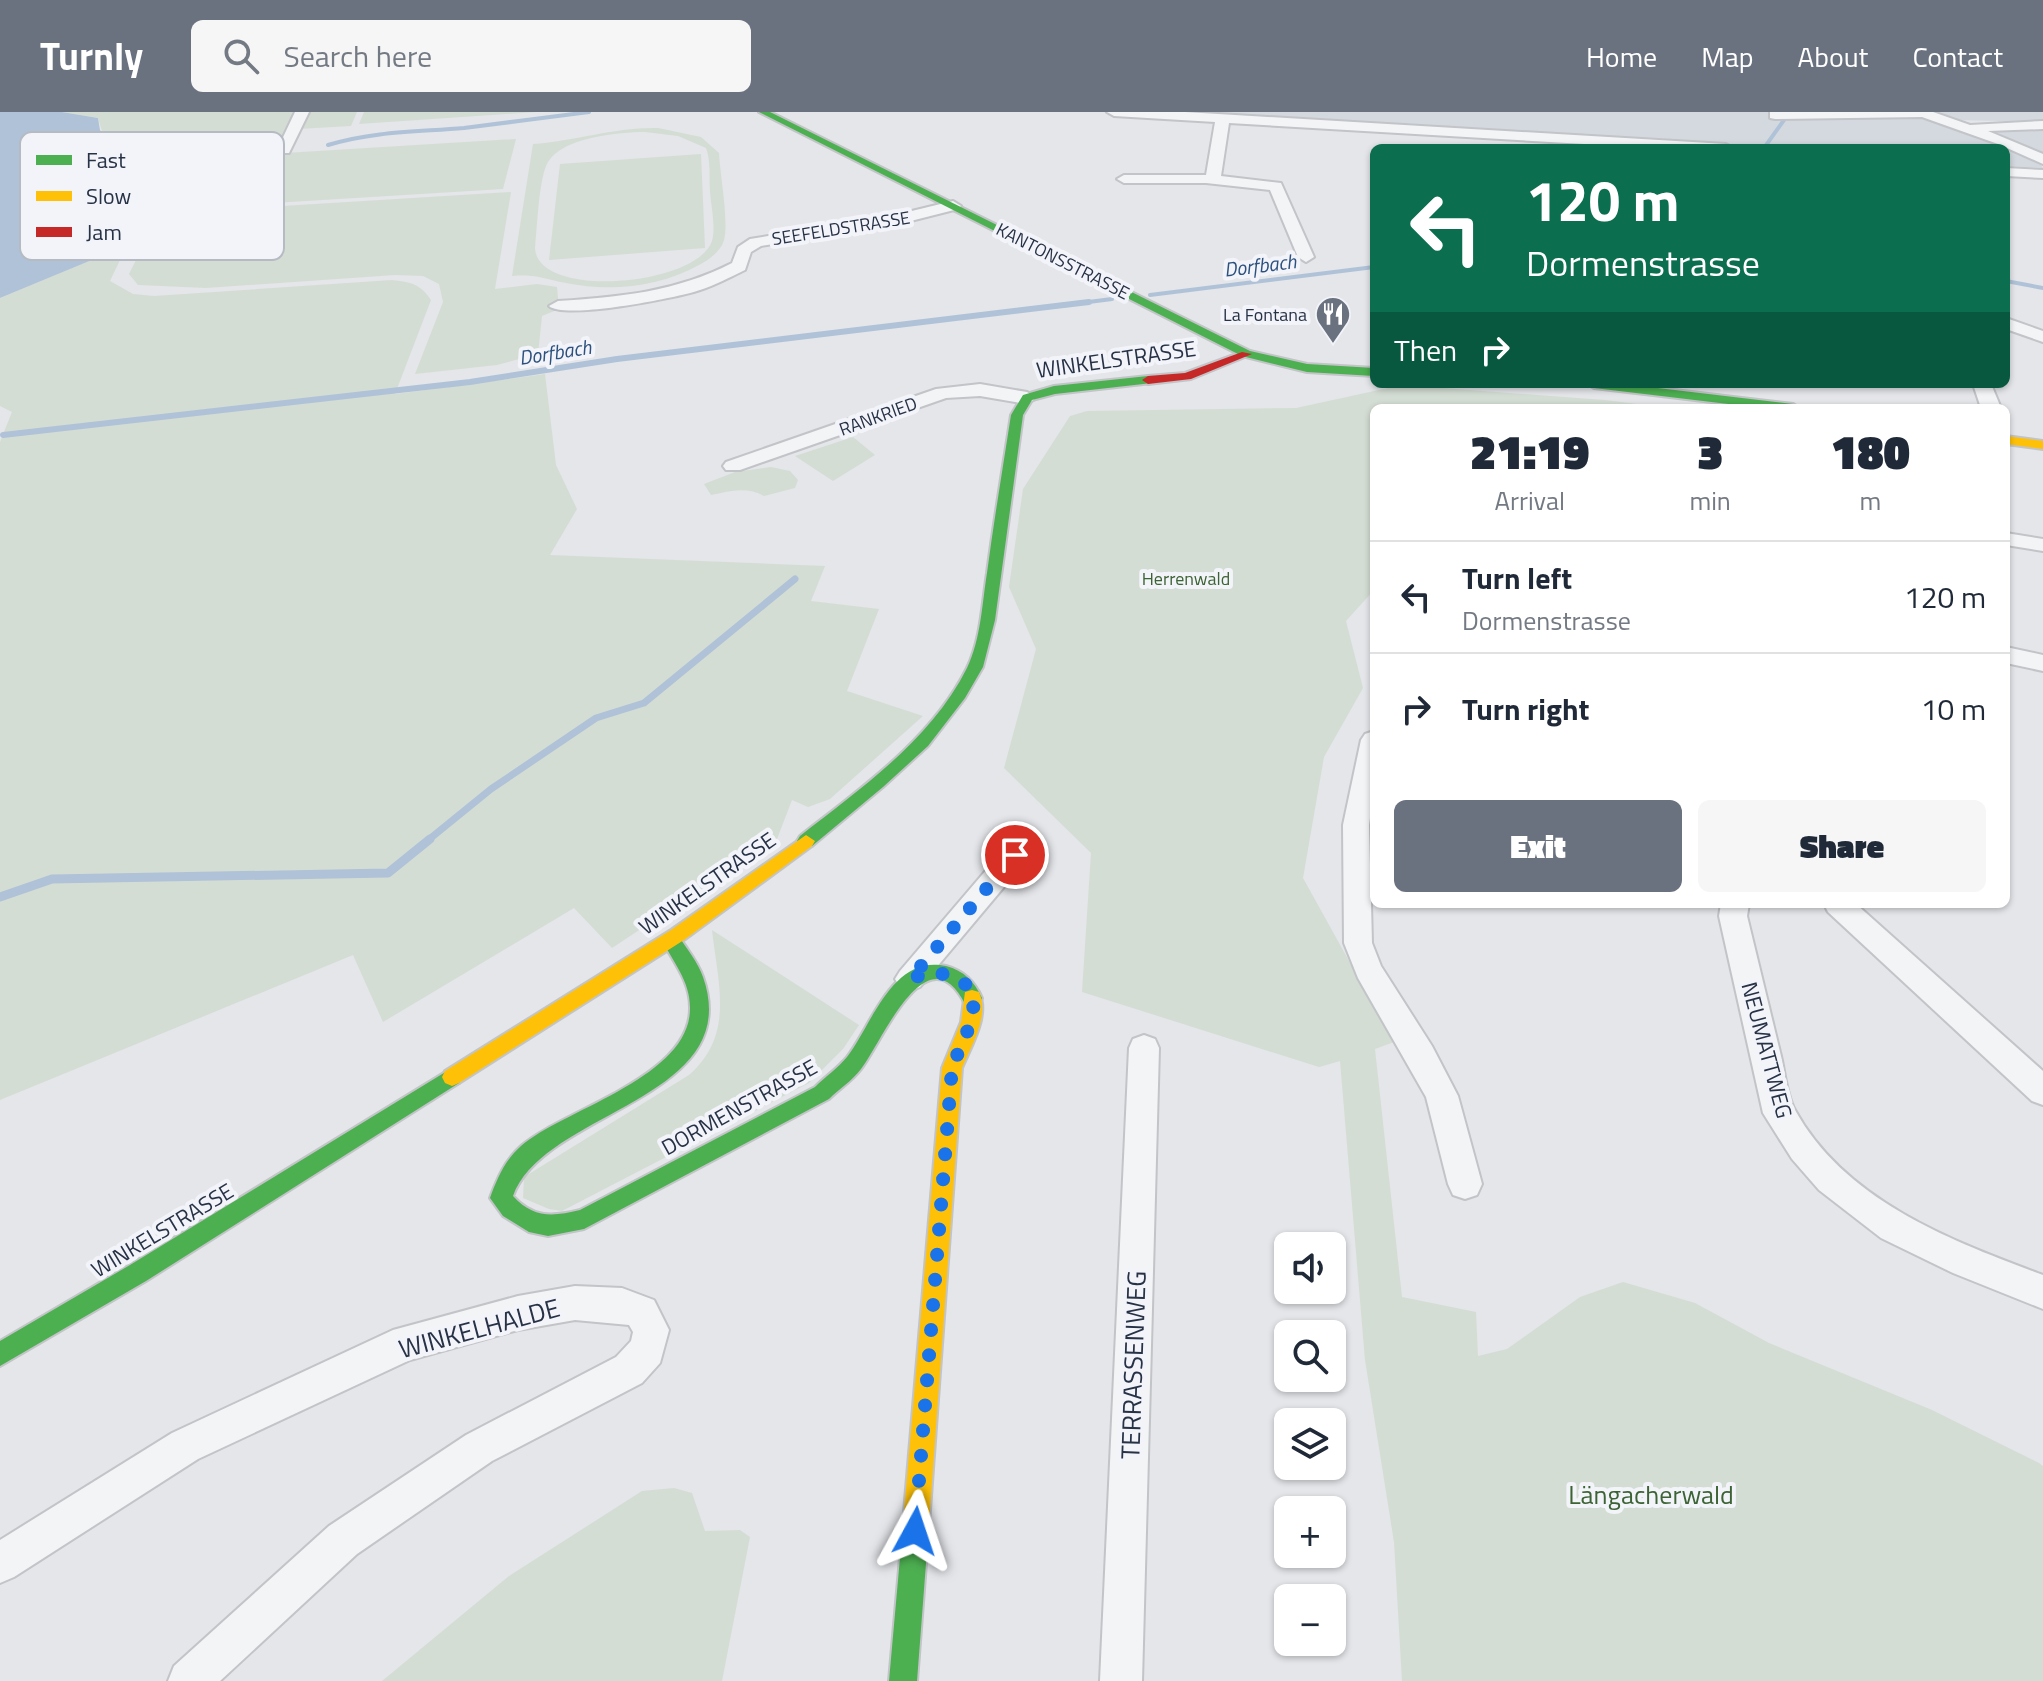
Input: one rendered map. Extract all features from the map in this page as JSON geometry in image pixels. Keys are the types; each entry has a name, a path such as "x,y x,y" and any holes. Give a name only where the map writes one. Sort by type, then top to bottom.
{"street":[{"path":"284,150 302,112"},
{"name":"KANTONSSTRASSE","path":"763,112 1246,354 1307,368 1370,372"},
{"path":"1114,112 1428,131 1581,144"},
{"path":"1775,115 1923,113 2005,144"},
{"path":"1213,179 1223,119"},
{"path":"1967,128 2043,125"},
{"path":"1428,131 1428,144"},
{"path":"2010,146 2043,160"},
{"path":"2010,172 2043,174"},
{"path":"1124,179 1213,179 1276,186 1306,257"},
{"name":"SEEFELDSTRASSE","path":"558,306 682,293 714,281 739,266 744,250 756,242 900,219 953,206"},
{"path":"2010,325 2043,337"},
{"name":"WINKELSTRASSE","path":"0,1354 138,1273 671,940 769,871 893,770 924,740 965,686 976,665 987,622 1017,415 1027,398 1054,390 1187,376 1246,354"},
{"path":"1636,388 1762,404"},
{"name":"RANKRIED","path":"733,466 943,393 980,390 1027,398"},
{"path":"2010,441 2043,445"},
{"path":"2010,540 2043,545"},
{"path":"2010,656 2043,663"},
{"path":"1370,759 1356,825 1358,943 1368,970 1421,1055 1442,1096 1465,1184"},
{"path":"910,979 1015,855"},
{"name":"NEUMATTWEG","path":"1734,908 1733,916 1779,1113 1795,1142 1868,1212 1904,1235 2043,1292"},
{"path":"1842,908 2043,1091"},
{"name":"DORMENSTRASSE","path":"671,940 695,972 700,993 699,1032 684,1056 667,1071 551,1136 527,1153 509,1175 501,1198 513,1215 538,1227 555,1228 584,1219 822,1093 852,1064 892,1000 910,979"},
{"path":"903,1681 952,1068 975,1003 970,990 959,979 943,973 926,973 910,979"},
{"name":"TERRASSENWEG","path":"1121,1681 1144,1048"},
{"name":"WINKELHALDE","path":"0,1563 185,1446 406,1343 518,1313 575,1303 622,1305 641,1312 651,1330 647,1350 629,1370 479,1448 343,1540 189,1681"}],"shaded area":[{"path":"1174,112 2043,112 2043,122 1955,120 2002,144 1702,144"},
{"path":"2043,127 2043,156 2002,137 1996,131"},
{"path":"2010,148 2040,163 2043,168 2010,166"}],"green space":[{"path":"62,112 297,112 284,139 284,132 102,132 98,118"},
{"path":"306,112 357,112 351,126 298,129"},
{"path":"364,112 536,112 359,124"},
{"path":"658,128 701,137 719,153 725,232 717,251 707,261 684,272 634,286 583,286 535,276 512,276 533,144","holes":["645,132 678,136 706,148 709,158 713,235 700,256 678,268 650,277 619,281 588,281 561,275 543,264 535,248 539,203 545,169 555,154 578,142 607,135"]},
{"path":"516,139 503,189 284,202 285,153"},
{"path":"701,154 705,248 549,260 560,164"},
{"path":"511,192 495,289 537,284 557,287 559,309 542,316 538,354 497,365 415,374 443,302 439,284 423,276 395,275 206,288 138,285 129,274 136,260 284,260 284,206"},
{"path":"91,260 120,260 110,281 133,294 154,296 392,280 414,285 431,300 395,394 545,374 556,465 577,509 550,555 825,566 811,601 879,609 847,691 923,716 830,799 808,807 792,800 777,839 612,948 574,908 383,1022 353,955 0,1100 0,442 12,412 0,406 0,298"},
{"path":"1388,388 1443,388 1637,404 1370,404 1370,594 1346,621 1363,688 1324,757 1303,878 1394,1042 1375,1049 1402,1297 1476,1312 1478,1356 1507,1349 1580,1297 1623,1282 1695,1303 1769,1343 1932,1410 2039,1463 2043,1466 2043,1681 1402,1681 1394,1542 1365,1360 1340,1061 1319,1067 1082,992 1091,853 1004,768 1036,649 1009,587 1023,489 1070,416 1087,411 1296,408"},
{"path":"853,437 875,455 833,481 795,456"},
{"path":"771,467 790,471 798,480 795,488 764,496 745,490 711,495 704,484 735,472"},
{"path":"712,930 859,1025 843,1049 809,1083 562,1211 523,1198 524,1177 689,1075 703,1060 713,1043 720,1008"},
{"path":"674,1488 692,1493 705,1531 740,1530 750,1537 722,1681 382,1681 509,1576 642,1491"}],"water":[{"path":"0,112 62,112 98,118 101,132 20,132 20,260 92,260 0,298"}],"waterway":[{"path":"328,145 379,135 589,112"},
{"path":"1767,144 1784,120"},
{"name":"Dorfbach","path":"1150,295 1370,268"},
{"name":"Dorfbach","path":"2010,282 2043,288"},
{"name":"Dorfbach","path":"1082,303 1112,299"},
{"name":"Dorfbach","path":"1082,303 1089,302"},
{"name":"Dorfbach","path":"3,435 470,382 617,359 1082,303"},
{"name":"Dorfbach","path":"1073,304 1082,303"},
{"path":"427,841 491,789 596,718 644,703 795,579"},
{"path":"0,897 52,879 388,873 430,839"}],"traffic: fast":[{"path":"763,112 1246,354 1307,368 1370,372"},
{"path":"806,841 922,742 960,694 975,667 988,620 1017,415 1027,398 1054,390 1148,380"},
{"path":"1627,388 1760,404"},
{"path":"671,940 694,977 700,1008 694,1035 677,1059 652,1079 537,1146 520,1161 510,1175 501,1198 510,1209 529,1222 548,1226 584,1219 822,1093 854,1063 891,1002 916,977 931,972 946,974 962,983 972,998"},
{"path":"0,1354 138,1273 452,1077"},
{"path":"903,1681 916,1524"}],"traffic: slow":[{"path":"2010,441 2043,445"},
{"path":"452,1077 677,935 806,841"},
{"path":"916,1524 952,1068 971,1022 972,998"}],"traffic: jam":[{"path":"1148,380 1187,376 1246,354"}],"place":[{"name":"La Fontana","path":"1333,345"}],"route":[{"path":"915,1531 952,1068 975,1003 970,990 959,979 943,973 926,973 910,979 1015,855"}],"park label":[{"name":"Herrenwald","path":"1186,578"},
{"name":"Längacherwald","path":"1651,1494"}]}
